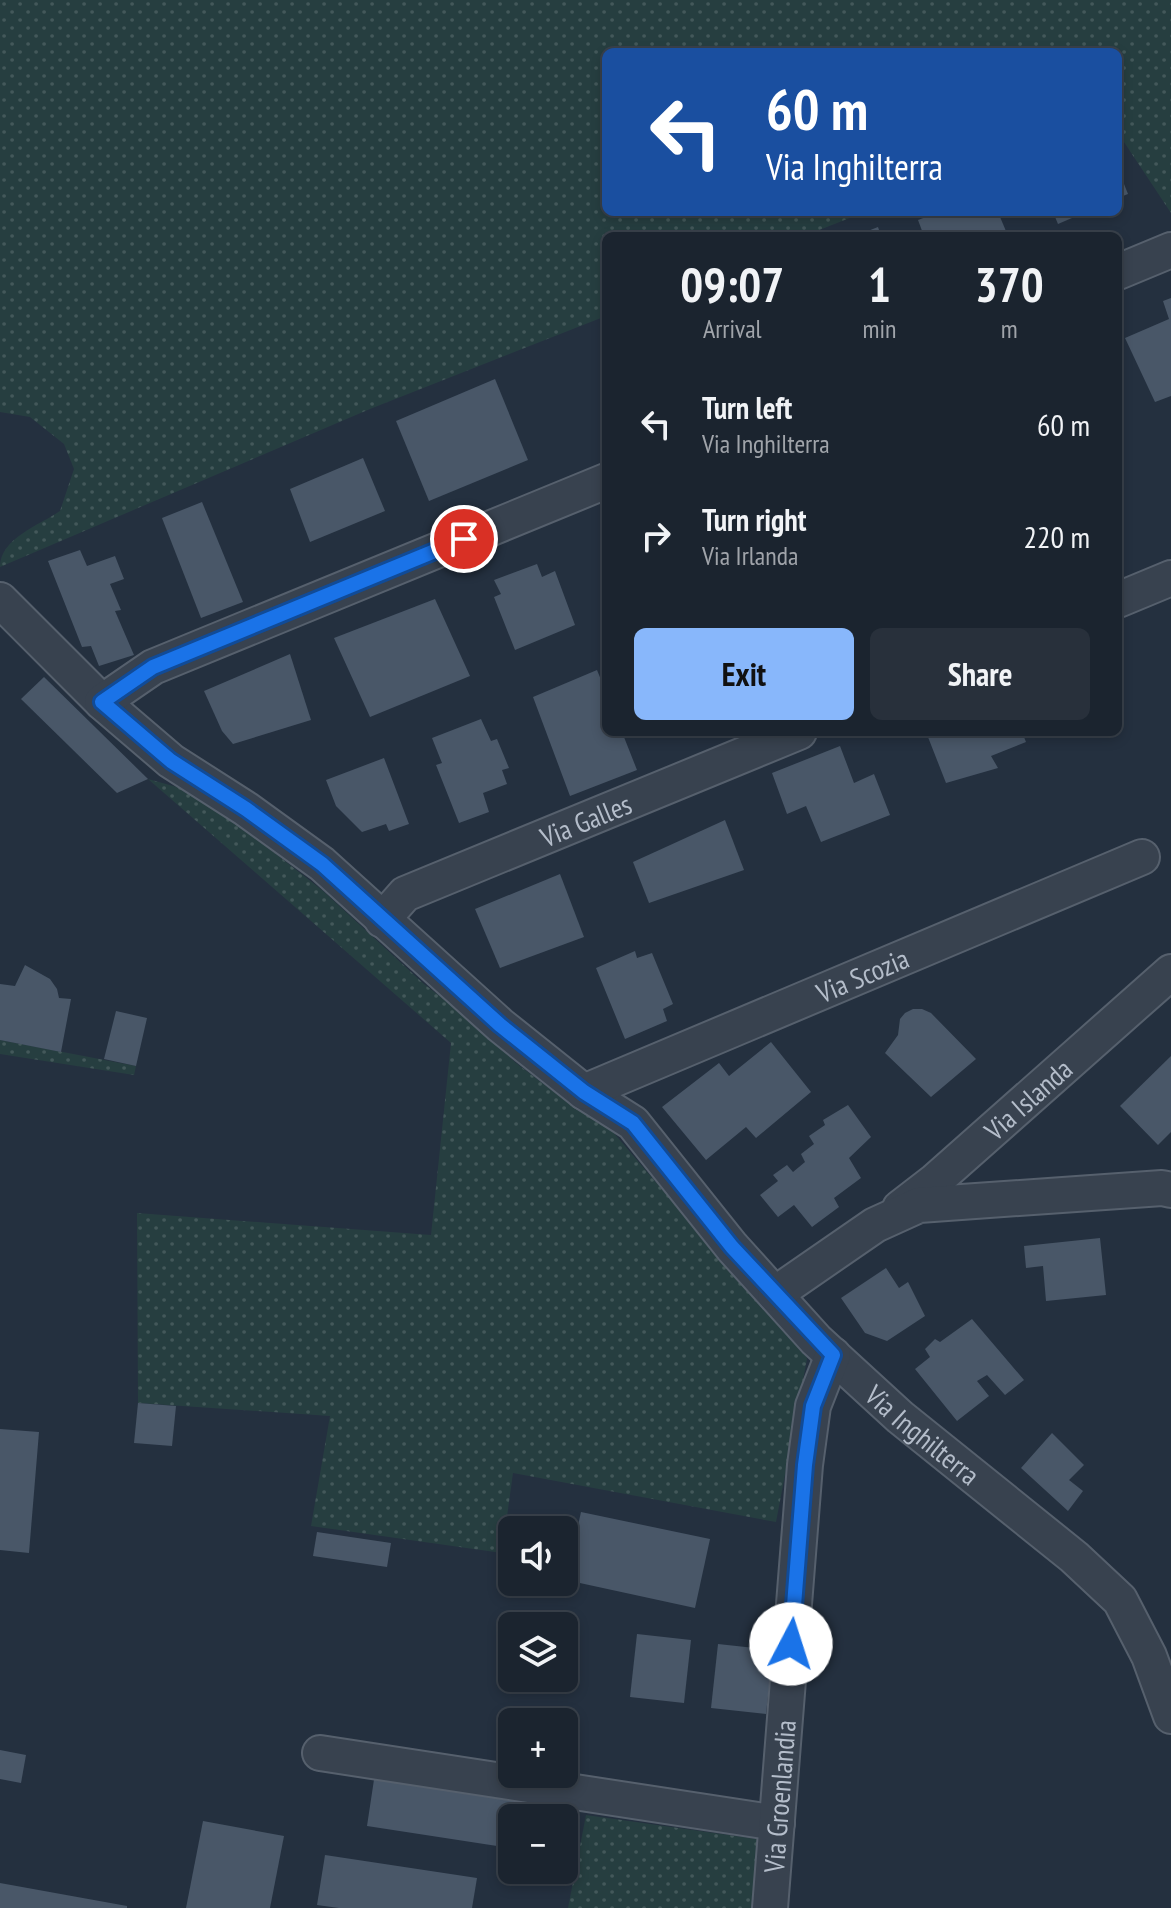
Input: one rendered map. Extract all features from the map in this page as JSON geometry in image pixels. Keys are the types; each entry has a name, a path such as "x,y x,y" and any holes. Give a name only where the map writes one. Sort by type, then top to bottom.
{"street":[{"path":"1122,270 1171,250"},
{"path":"102,702 153,667 602,483"},
{"path":"1122,598 1171,578"},
{"name":"Via Inghilterra","path":"0,600 102,702 171,761 246,809 322,864 500,1025 584,1092 633,1123 723,1236 833,1355 900,1417 1074,1557 1120,1600 1149,1656 1171,1716"},
{"name":"Via Galles","path":"382,920 405,894 789,736"},
{"name":"Via Scozia","path":"584,1092 1142,857"},
{"name":"Via Islanda","path":"775,1294 935,1181 1171,972"},
{"name":"Via Islanda","path":"880,1222 919,1205 1162,1188 1171,1190"},
{"name":"Via Groenlandia","path":"770,1908 805,1465 813,1406 833,1355"},
{"path":"320,1753 777,1823"}],"green space":[{"path":"0,0 1171,0 1171,213 1122,139 1122,48 602,48 602,216 855,216 814,232 602,232 602,318 370,409 0,567 2,557 14,540 60,511 74,469 64,444 30,417 0,412"},
{"path":"148,779 184,789 249,833 322,890 516,1063 613,1132 713,1249 802,1341 807,1359 776,1522 513,1473 507,1516 498,1516 498,1552 311,1526 330,1416 138,1403 137,1213 431,1235 451,1043"},
{"path":"0,1040 136,1066 134,1075 0,1054"},
{"path":"586,1815 764,1840 757,1908 568,1908 573,1884 578,1884 578,1856"}],"building":[{"path":"1122,179 1128,194 1122,196"},
{"path":"928,216 1000,216 1006,232 922,232 918,220"},
{"path":"1055,216 1077,216 1058,224"},
{"path":"1171,298 1171,396 1155,402 1125,338 1169,319 1163,301"},
{"path":"495,379 528,460 429,501 396,421"},
{"path":"363,458 385,511 310,542 290,489"},
{"path":"202,502 243,602 201,618 162,518"},
{"path":"80,550 87,566 115,556 124,579 110,584 121,610 115,611 134,655 99,666 91,646 82,647 48,561"},
{"path":"537,564 542,577 555,571 575,625 515,650 494,597 501,594 494,580"},
{"path":"435,599 470,676 370,717 334,638"},
{"path":"290,654 311,720 233,744 222,731 204,691"},
{"path":"597,670 602,682 602,736 624,736 637,770 570,796 533,697"},
{"path":"44,677 148,779 117,793 21,699"},
{"path":"481,719 491,741 497,739 509,768 502,770 507,784 483,793 489,812 459,823 436,765 442,763 432,738"},
{"path":"928,736 1024,736 1026,742 991,756 998,768 946,783"},
{"path":"840,746 854,783 874,774 890,815 821,842 806,806 787,814 772,773"},
{"path":"384,758 409,824 389,831 386,824 362,832 336,806 326,780"},
{"path":"725,820 744,870 649,903 633,862"},
{"path":"560,874 584,937 500,968 475,909"},
{"path":"635,951 637,958 652,953 673,1004 663,1009 667,1021 625,1039 596,968"},
{"path":"25,965 50,979 59,998 71,999 61,1052 0,1040 0,984 15,986"},
{"path":"913,1009 931,1013 976,1059 931,1097 885,1053 898,1035 900,1019"},
{"path":"116,1011 147,1018 136,1066 104,1059"},
{"path":"771,1042 811,1092 756,1138 746,1127 706,1160 662,1107 719,1063 729,1076"},
{"path":"1171,1056 1171,1132 1158,1145 1120,1106"},
{"path":"848,1105 871,1137 849,1158 861,1178 834,1198 839,1207 812,1227 794,1205 778,1217 760,1195 778,1181 773,1175 787,1165 793,1172 805,1162 801,1154 814,1144 809,1136 825,1125 823,1120"},
{"path":"1100,1238 1106,1295 1046,1301 1043,1266 1026,1268 1024,1246"},
{"path":"886,1268 899,1288 908,1282 925,1316 887,1341 865,1333 841,1298"},
{"path":"972,1319 1024,1380 1005,1395 987,1375 977,1381 989,1396 957,1421 915,1369 930,1357 925,1349 935,1339 940,1342"},
{"path":"138,1403 176,1406 172,1446 134,1443"},
{"path":"0,1429 39,1432 29,1553 0,1550"},
{"path":"1052,1433 1084,1465 1069,1480 1083,1491 1068,1511 1021,1468"},
{"path":"581,1512 710,1539 695,1608 578,1583 578,1526"},
{"path":"317,1532 391,1543 387,1567 313,1556"},
{"path":"637,1634 691,1640 684,1703 630,1697"},
{"path":"718,1644 773,1650 766,1714 711,1708"},
{"path":"0,1750 26,1755 21,1783 0,1779"},
{"path":"375,1773 518,1795 517,1804 498,1804 498,1846 367,1826"},
{"path":"203,1821 284,1836 270,1908 186,1908"},
{"path":"325,1855 477,1878 472,1908 339,1908 317,1905"},
{"path":"0,1883 127,1906 127,1908 0,1908"}],"route":[{"path":"464,539 153,667 102,702 171,761 246,809 322,864 500,1025 584,1092 633,1123 732,1247 833,1355 813,1406 805,1465 791,1644"}]}
